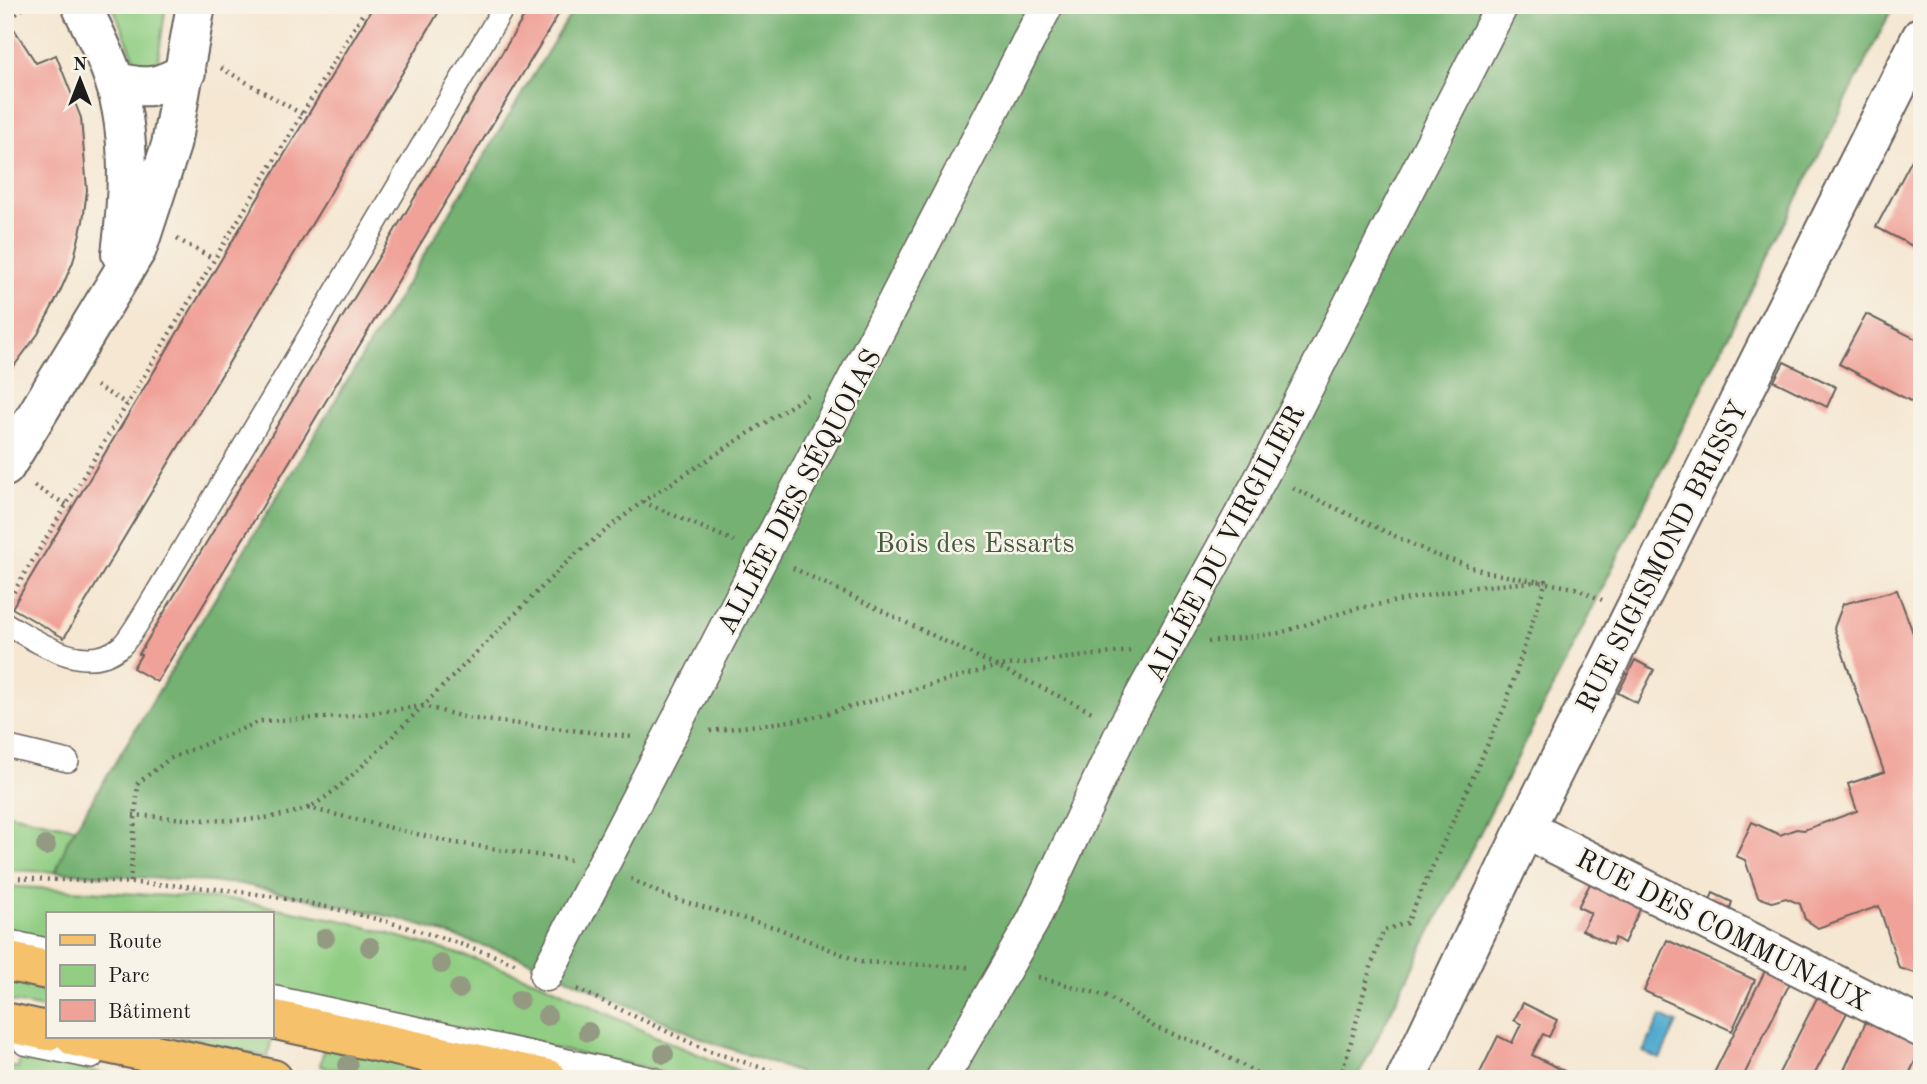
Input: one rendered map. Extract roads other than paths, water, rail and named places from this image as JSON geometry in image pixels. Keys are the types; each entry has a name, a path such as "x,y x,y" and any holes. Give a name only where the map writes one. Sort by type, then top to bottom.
{"main road":[{"path":"5,961 46,970"},
{"path":"273,1019 548,1079"},
{"path":"5,1022 46,1031"},
{"path":"80,1038 274,1079"}],"street":[{"path":"81,5 115,81 125,142 126,186 118,281"},
{"path":"12,467 137,249 201,69 196,5"},
{"name":"ALLÉE DES SÉQUOIAS","path":"546,975 601,864 766,554 1047,5"},
{"name":"ALLÉE DU VIRGILIER","path":"942,1079 1033,921 1124,727 1263,474 1502,5"},
{"name":"RUE SIGISMOND BRISSY","path":"1406,1079 1631,614 1922,36"},
{"path":"115,81 139,88 153,88 201,69"},
{"name":"RUE DES COMMUNAUX","path":"1525,829 1922,1028"}],"lane":[{"path":"5,623 56,653 95,658 120,647 168,574 505,5"},
{"path":"5,746 68,761"},
{"path":"5,940 46,949"},
{"path":"273,996 656,1079"},
{"path":"5,1040 188,1079"}],"water":[{"path":"1661,1016 1677,1023 1660,1059 1643,1052"}],"park label":[{"name":"Bois des Essarts","path":"975,542"}]}
